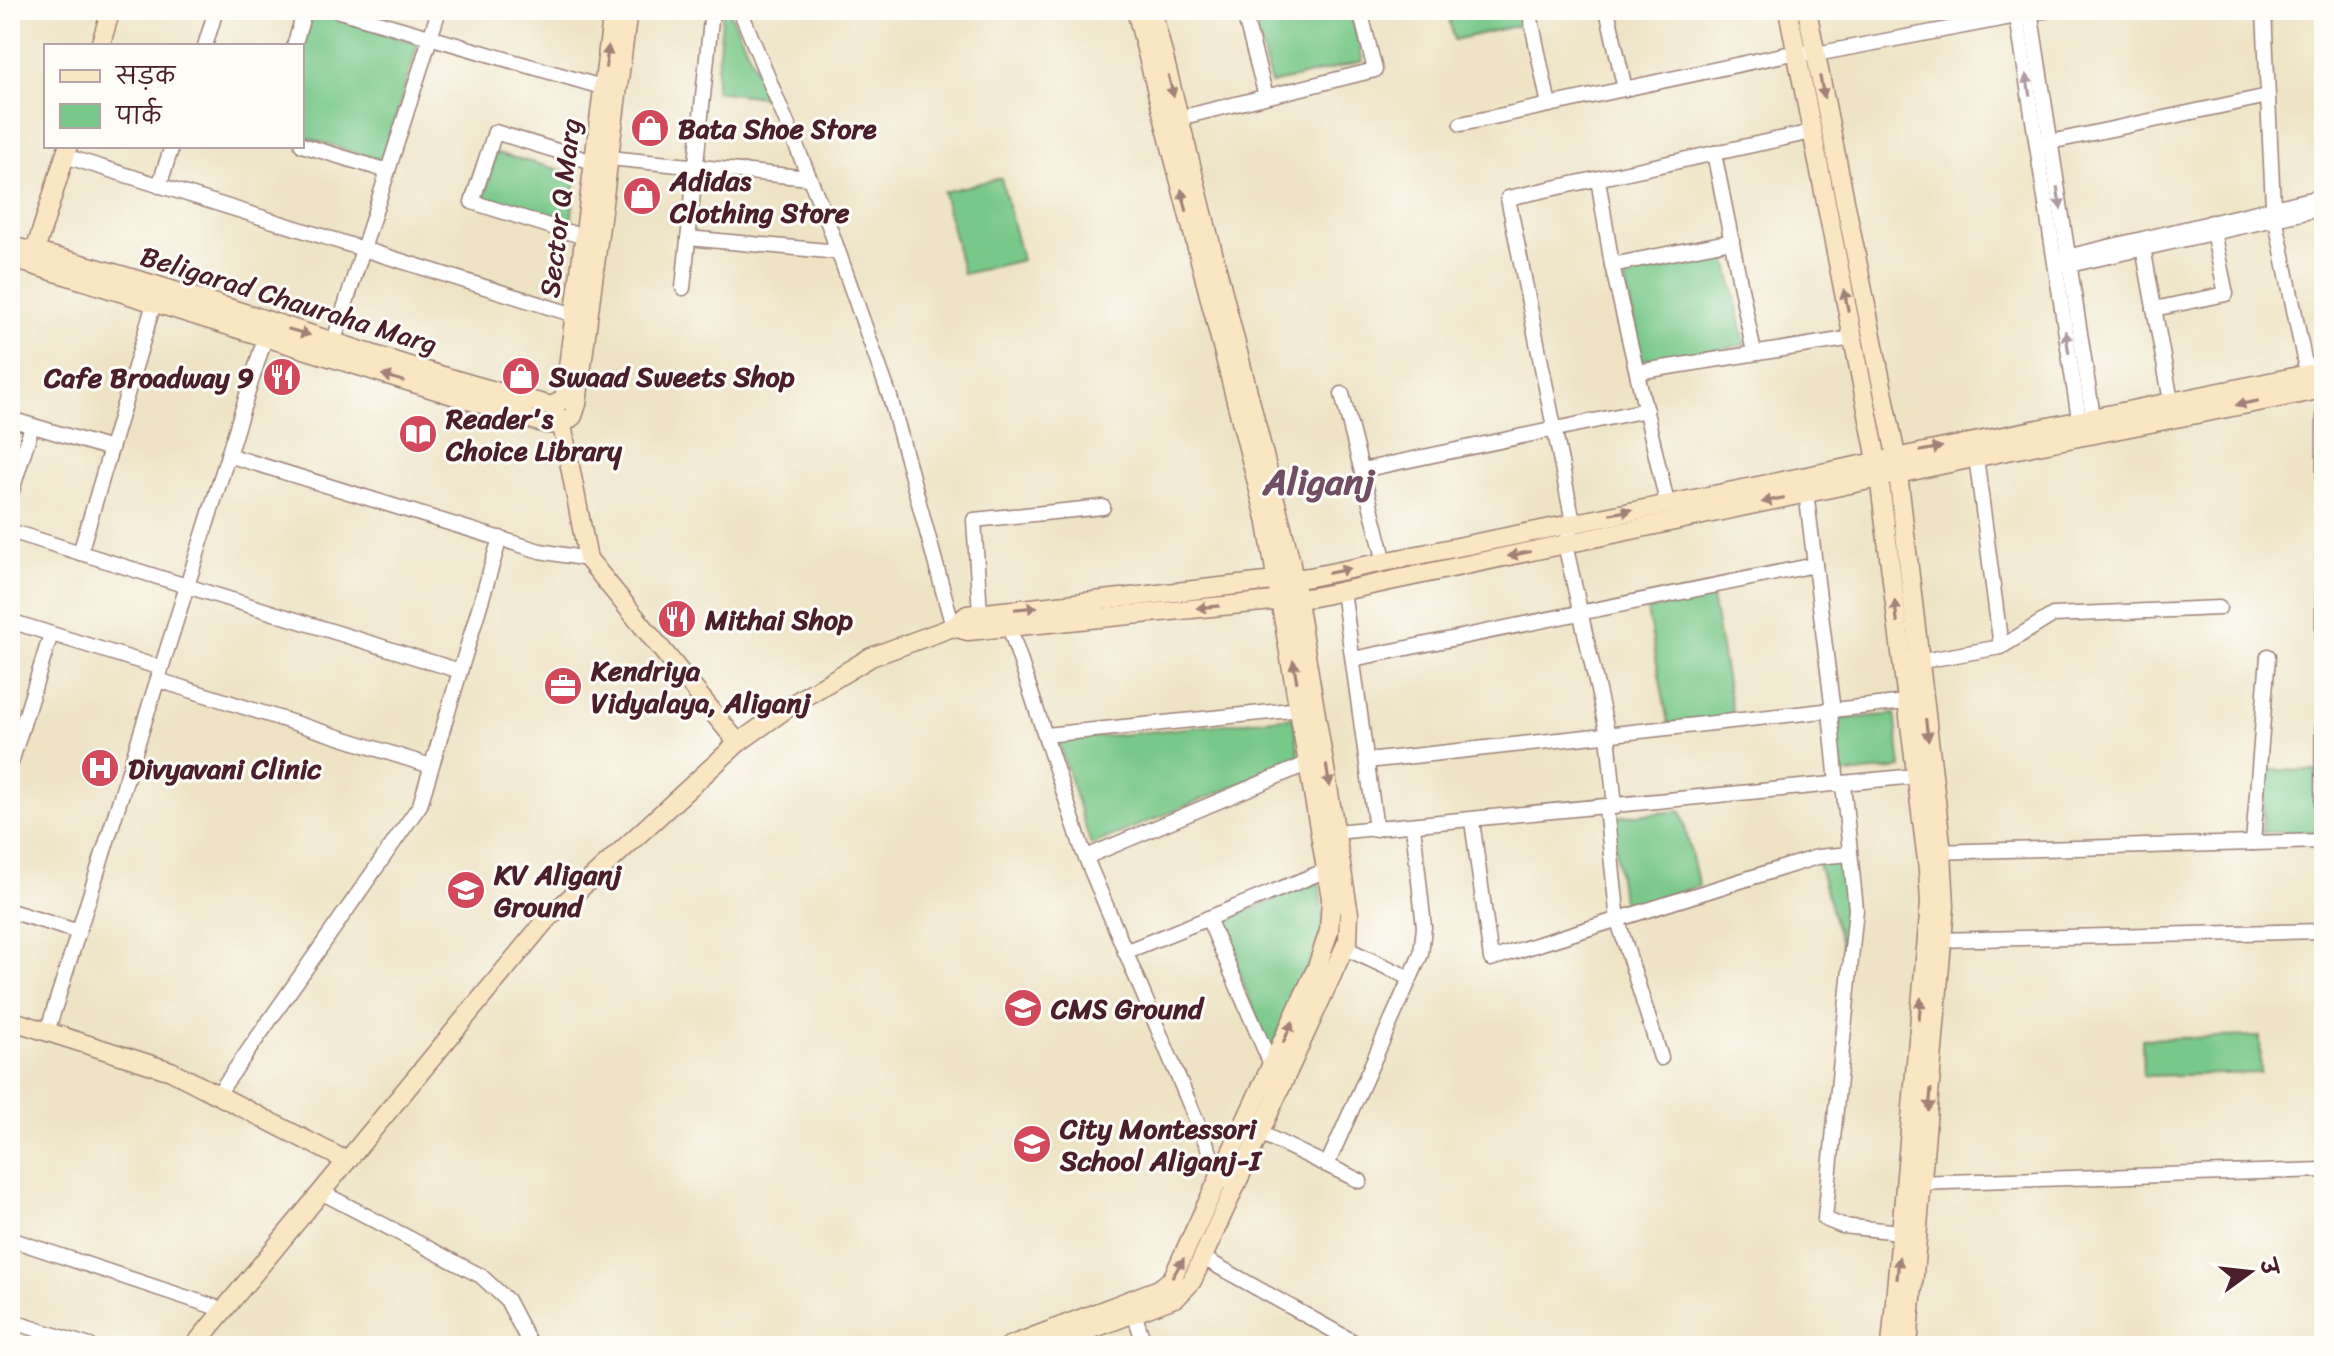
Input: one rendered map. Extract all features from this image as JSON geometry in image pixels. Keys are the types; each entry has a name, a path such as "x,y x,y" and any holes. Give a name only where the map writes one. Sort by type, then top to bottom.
{"street":[{"path":"101,44 111,10"},
{"path":"206,44 216,10"},
{"path":"295,44 305,10"},
{"path":"336,10 430,40 610,90"},
{"path":"439,10 331,350 546,424 562,425 573,416 577,404 581,317 610,90 615,12"},
{"path":"683,288 712,10"},
{"path":"740,10 838,252 890,397 953,627"},
{"path":"1136,10 1226,335"},
{"path":"1152,10 1179,118 1266,518 1286,580 1329,833 1329,931 1272,1067 1253,1129"},
{"path":"1243,10 1266,96"},
{"path":"1179,118 1375,70 1360,10"},
{"path":"1529,10 1549,105"},
{"path":"1607,10 1625,89"},
{"path":"1788,10 1853,338 1888,467"},
{"path":"1807,10 1888,467 1934,852 1930,903 1934,940 1914,1183 1908,1346"},
{"path":"1461,124 1797,52 1816,54 2023,12 2049,10"},
{"path":"953,627 968,631 1290,600 1343,591 1565,544 1805,484 1975,449 2324,388 2274,211 2264,10"},
{"path":"2023,12 2086,418"},
{"path":"2044,144 2268,96"},
{"path":"584,237 472,202 495,132 601,161 809,178"},
{"path":"1661,1058 1618,921 1608,735 1565,544 1573,522 1508,198 1812,132"},
{"path":"304,146 388,171"},
{"path":"159,186 171,148"},
{"path":"10,258 33,258 66,151 159,186 581,317"},
{"path":"1714,153 1754,353"},
{"name":"Sector Q Marg","path":"552,406 564,399 581,317 584,237 601,161"},
{"path":"1598,179 1612,265 1667,503"},
{"path":"2064,261 2274,211 2324,196"},
{"path":"2274,211 2324,208"},
{"path":"2154,309 2226,294 2212,226"},
{"path":"688,238 838,252"},
{"path":"1612,265 1732,241"},
{"path":"2142,242 2171,401"},
{"name":"Beligarad Chauraha Marg","path":"10,246 33,258 331,350 552,406"},
{"path":"80,553 156,295"},
{"path":"47,1032 268,331"},
{"path":"1637,372 1853,338"},
{"path":"1975,449 2086,418 2318,372"},
{"path":"1342,394 1385,562"},
{"path":"552,406 562,425 588,559 738,743"},
{"path":"1934,852 2323,841 2324,406"},
{"path":"1362,470 1646,410"},
{"path":"10,419 111,449"},
{"path":"10,497 32,426"},
{"path":"1975,449 2001,647"},
{"path":"228,455 540,551 588,559"},
{"path":"194,1346 546,920 738,743 796,702 871,657 953,627 967,615 1286,580 1667,503 1805,484"},
{"path":"1805,484 1856,909 1825,1219 1842,1226 1901,1232"},
{"path":"980,613 974,520 1103,507"},
{"path":"10,531 460,671"},
{"path":"218,1094 420,805 500,538"},
{"path":"1353,659 1815,565"},
{"path":"1343,591 1376,829"},
{"path":"1009,1346 1132,1307 1177,1297 1192,1281 1228,1184 1253,1129 1345,948 1349,913 1309,763 1290,600"},
{"path":"1911,664 2001,647 2053,615 2219,608"},
{"path":"10,621 431,766"},
{"path":"1009,626 1086,857 1228,1184"},
{"path":"10,766 51,634"},
{"path":"2253,843 2268,656"},
{"path":"1367,761 1915,701"},
{"path":"1045,735 1301,709"},
{"path":"1086,857 1309,763"},
{"path":"1329,833 1611,808 1924,775"},
{"path":"1472,821 1491,959 1817,857 1850,854"},
{"path":"1327,1165 1421,954 1424,927 1413,826"},
{"path":"1125,952 1327,870"},
{"path":"10,911 79,932"},
{"path":"1208,918 1272,1067"},
{"path":"1934,940 2324,931"},
{"path":"1345,948 1410,978"},
{"path":"10,1020 171,1071 347,1161"},
{"path":"1253,1129 1360,1181"},
{"path":"1914,1183 2324,1170"},
{"path":"1891,1346 1901,1232 1914,1183"},
{"path":"1047,1346 1132,1307 1172,1279 1228,1184"},
{"path":"321,1192 481,1276 507,1300 531,1346"},
{"path":"10,1239 224,1310"},
{"path":"1203,1258 1361,1346"},
{"path":"1132,1307 1145,1346"},
{"path":"10,1321 90,1346"}],"green space":[{"path":"723,10 729,10 769,98 715,91"},
{"path":"1252,10 1350,10 1363,61 1271,84"},
{"path":"1447,10 1520,10 1524,24 1454,40"},
{"path":"313,11 418,44 382,161 304,137 303,44"},
{"path":"496,153 576,174 571,226 483,203"},
{"path":"1001,178 1022,260 963,274 943,192"},
{"path":"1725,250 1745,345 1642,360 1623,271"},
{"path":"1712,598 1733,717 1668,723 1647,610"},
{"path":"1895,714 1901,768 1838,775 1833,720"},
{"path":"1293,717 1300,759 1091,845 1058,741"},
{"path":"2266,770 2317,771 2317,832 2262,832"},
{"path":"1681,811 1699,886 1623,909 1612,817"},
{"path":"1845,861 1849,901 1843,951 1818,863"},
{"path":"1319,882 1324,927 1270,1051 1219,922"},
{"path":"2260,1036 2261,1073 2143,1076 2142,1039"}],"place":[{"name":"Bata Shoe Store","path":"650,128"},
{"name":"Adidas Clothing Store","path":"642,196"},
{"name":"Swaad Sweets Shop","path":"521,376"},
{"name":"Cafe Broadway 9","path":"282,377"},
{"name":"Reader's Choice Library","path":"418,434"},
{"name":"Mithai Shop","path":"677,619"},
{"name":"Kendriya Vidyalaya, Aliganj","path":"563,686"},
{"name":"Divyavani Clinic","path":"100,768"},
{"name":"KV Aliganj Ground","path":"466,890"},
{"name":"CMS Ground","path":"1023,1008"},
{"name":"City Montessori School Aliganj-I","path":"1032,1144"}],"district":[{"name":"Aliganj","path":"1319,482"}]}
